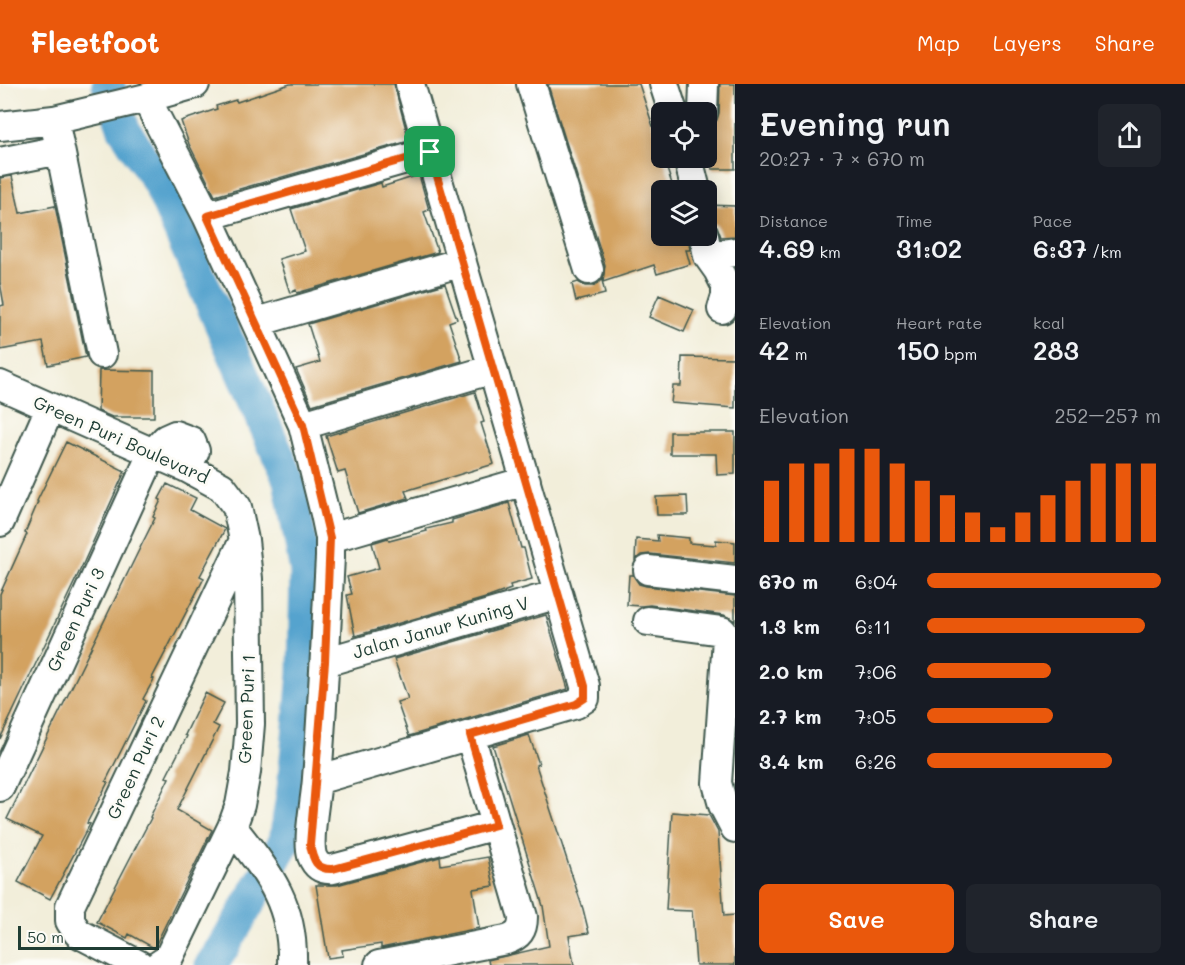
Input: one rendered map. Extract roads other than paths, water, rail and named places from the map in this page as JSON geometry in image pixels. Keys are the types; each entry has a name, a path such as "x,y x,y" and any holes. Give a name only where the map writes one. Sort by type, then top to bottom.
{"street":[{"path":"0,126 54,120 195,84"},
{"path":"317,780 576,704 585,698 585,686 410,84"},
{"path":"531,84 589,270"},
{"path":"664,84 670,102"},
{"path":"703,102 704,84"},
{"path":"140,99 207,216 303,425 330,538 325,662 310,845 312,857 324,870 333,869 496,825"},
{"path":"54,120 102,354"},
{"path":"0,162 60,150"},
{"path":"207,216 430,152"},
{"path":"716,248 718,270 726,286 722,309"},
{"path":"257,322 462,262"},
{"path":"303,425 493,369"},
{"name":"Green Puri Boulevard","path":"0,385 187,468 222,487 230,495 239,513 244,540"},
{"path":"0,522 50,408"},
{"name":"Green Puri 3","path":"0,787 152,454"},
{"path":"330,538 525,481"},
{"name":"Green Puri 1","path":"159,965 168,958 240,837 240,805 246,772 250,724 248,579 244,540"},
{"name":"Green Puri 2","path":"139,965 78,933 70,921 70,906 244,540"},
{"path":"648,570 735,580"},
{"name":"Jalan Janur Kuning V","path":"325,662 558,594"},
{"path":"648,621 722,631 727,638 717,783 723,805 735,828"},
{"path":"379,965 506,940 519,933 523,926 523,917 470,735"},
{"path":"240,837 270,876 281,897 289,932 292,965"},
{"path":"274,965 289,932"}],"waterway":[{"path":"108,84 124,129 159,184 289,480 306,571 304,674 293,789 285,841 211,965"}]}
